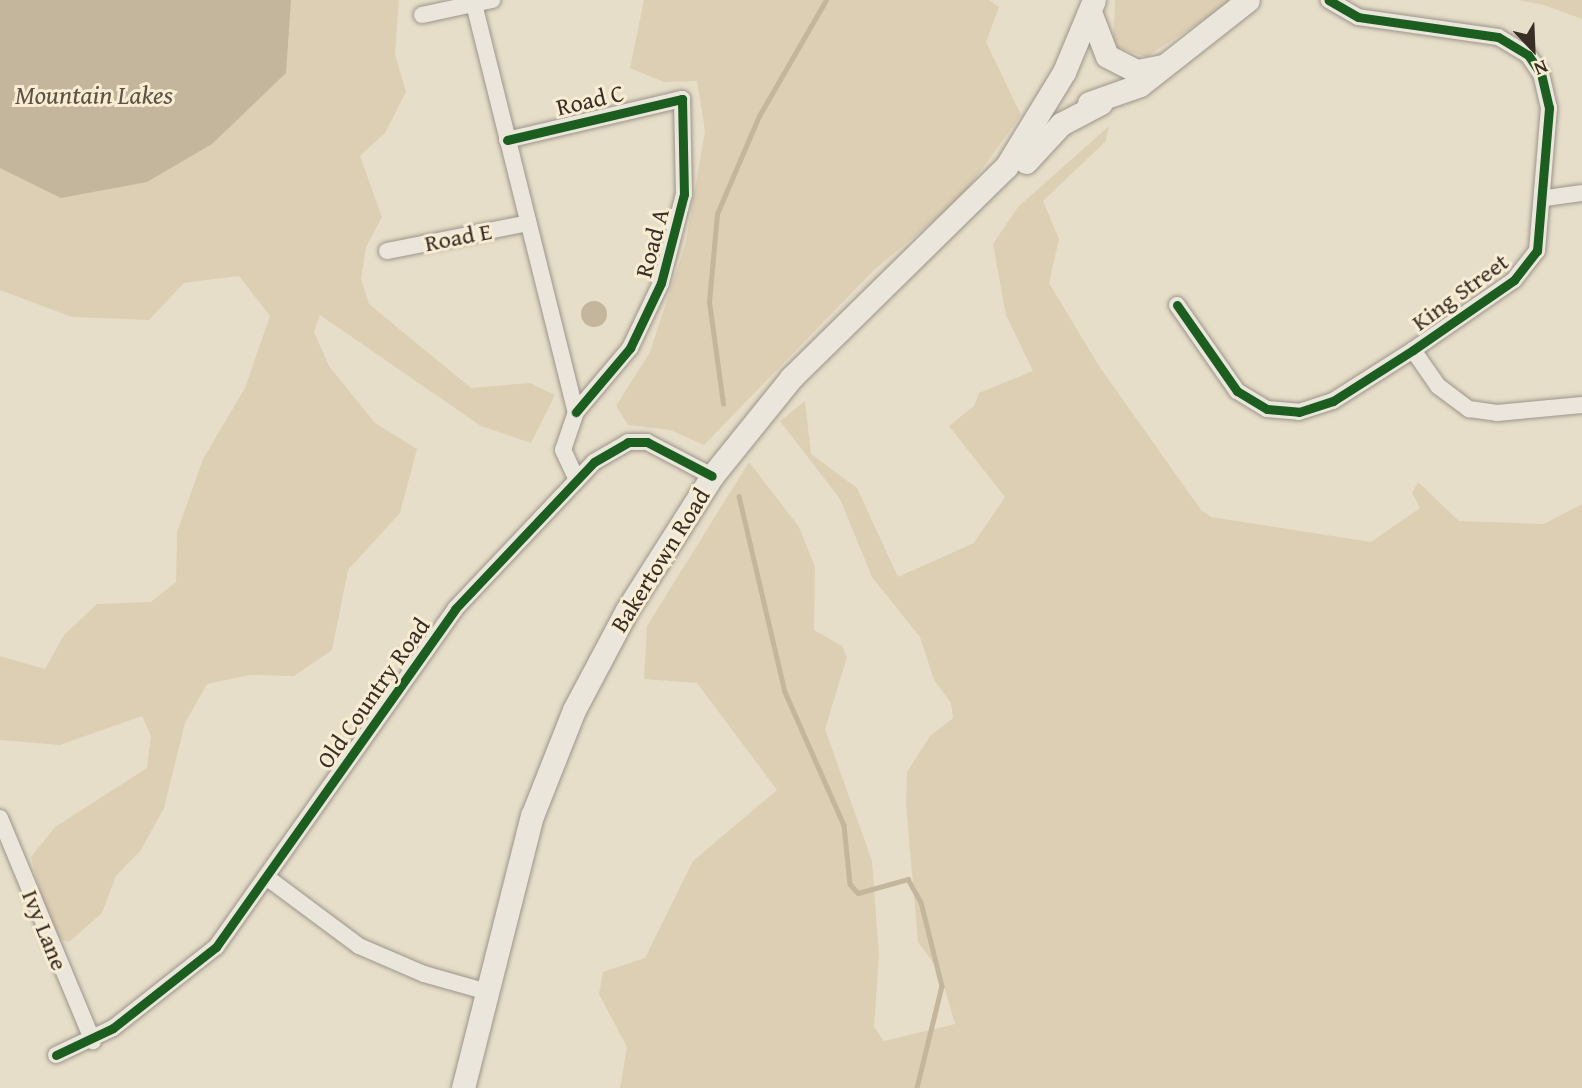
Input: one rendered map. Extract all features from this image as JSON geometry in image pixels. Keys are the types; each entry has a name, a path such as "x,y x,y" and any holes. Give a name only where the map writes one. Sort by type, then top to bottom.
{"main road":[{"path":"922,252 971,225 1042,140 1168,64 1248,0"},
{"path":"1092,6 1101,47 1116,63 1138,71 1168,64"},
{"name":"Bakertown Road","path":"463,1088 484,991 532,816 574,710 627,610 712,477 791,378 993,183 1051,96 1092,6"},
{"path":"1051,96 1101,103"}],"street":[{"path":"422,15 492,0"},
{"name":"King Street","path":"1177,305 1226,382 1245,398 1281,411 1333,401 1413,350 1523,271 1540,243 1546,198 1548,100 1528,55 1498,37 1358,17 1328,0"},
{"path":"474,4 576,412 564,450 576,478"},
{"name":"Road C","path":"507,140 682,99"},
{"name":"Road A","path":"576,412 631,348 662,283 684,194 682,99"},
{"path":"1546,198 1582,193"},
{"name":"Road E","path":"387,251 528,223"},
{"path":"1413,350 1438,386 1469,409 1497,413 1582,405"},
{"name":"Old Country Road","path":"56,1055 93,1041 216,947 269,879 455,609 576,478 611,449 636,441 665,449 712,477"},
{"name":"Ivy Lane","path":"0,818 93,1041"},
{"path":"269,879 359,946 424,974 484,991"}],"shaded area":[{"path":"274,0 399,0 395,54 406,92 385,133 360,156 382,217 366,247 361,279 369,304 471,388 530,383 555,395 531,443 481,426 320,315 314,332 329,366 375,423 417,449 400,513 348,570 332,650 294,676 250,675 207,684 185,723 164,808 141,850 116,876 102,913 69,942 52,936 31,857 55,827 147,768 151,736 142,716 60,745 0,740 0,656 45,669 64,635 97,604 151,602 176,582 177,532 203,459 245,388 270,316 239,276 184,283 149,320 72,317 0,290 0,149"},
{"path":"644,0 989,0 999,7 986,42 1021,115 961,198 874,270 704,445 670,430 628,425 616,406 650,352 686,242 705,131 697,81 664,82 630,68"},
{"path":"1115,0 1235,0 1146,57 1113,46"},
{"path":"1518,0 1582,0 1582,19 1544,5"},
{"path":"1109,126 1106,141 1043,201 1059,239 1049,283 1099,366 1201,510 1211,517 1371,542 1420,508 1412,493 1418,482 1459,521 1544,524 1582,504 1582,1088 620,1088 627,1047 599,994 603,972 645,958 693,861 777,790 697,683 644,679 647,626 749,462 799,527 815,567 814,630 842,646 847,657 825,729 872,861 879,955 874,1027 884,1041 955,1024 940,972 918,942 906,804 907,772 930,736 953,718 951,703 934,680 920,637 872,577 840,499 780,421 805,401 811,454 857,488 898,577 974,543 1005,497 949,426 974,406 979,393 1033,371 1006,315 993,244 1018,207"}],"water":[{"name":"Mountain Lakes","path":"0,0 291,0 286,73 212,144 147,182 61,198 0,168"},
{"path":"594,301 603,305 607,314 603,323 594,327 585,323 581,314 585,305"}],"waterway":[{"path":"723,404 709,302 717,214 759,116 826,0"},
{"path":"739,496 785,692 844,825 850,884 858,893 908,879 921,902 942,986 917,1088"}],"cycle path":[{"path":"1177,305 1237,391 1267,409 1299,412 1333,401 1413,350 1514,280 1537,251 1549,108 1541,74 1528,55 1498,37 1358,17 1328,0"},
{"path":"507,140 682,99 684,194 661,283 630,348 576,412"},
{"path":"56,1055 113,1028 216,947 455,609 594,462 628,442 647,442 712,476"}]}
